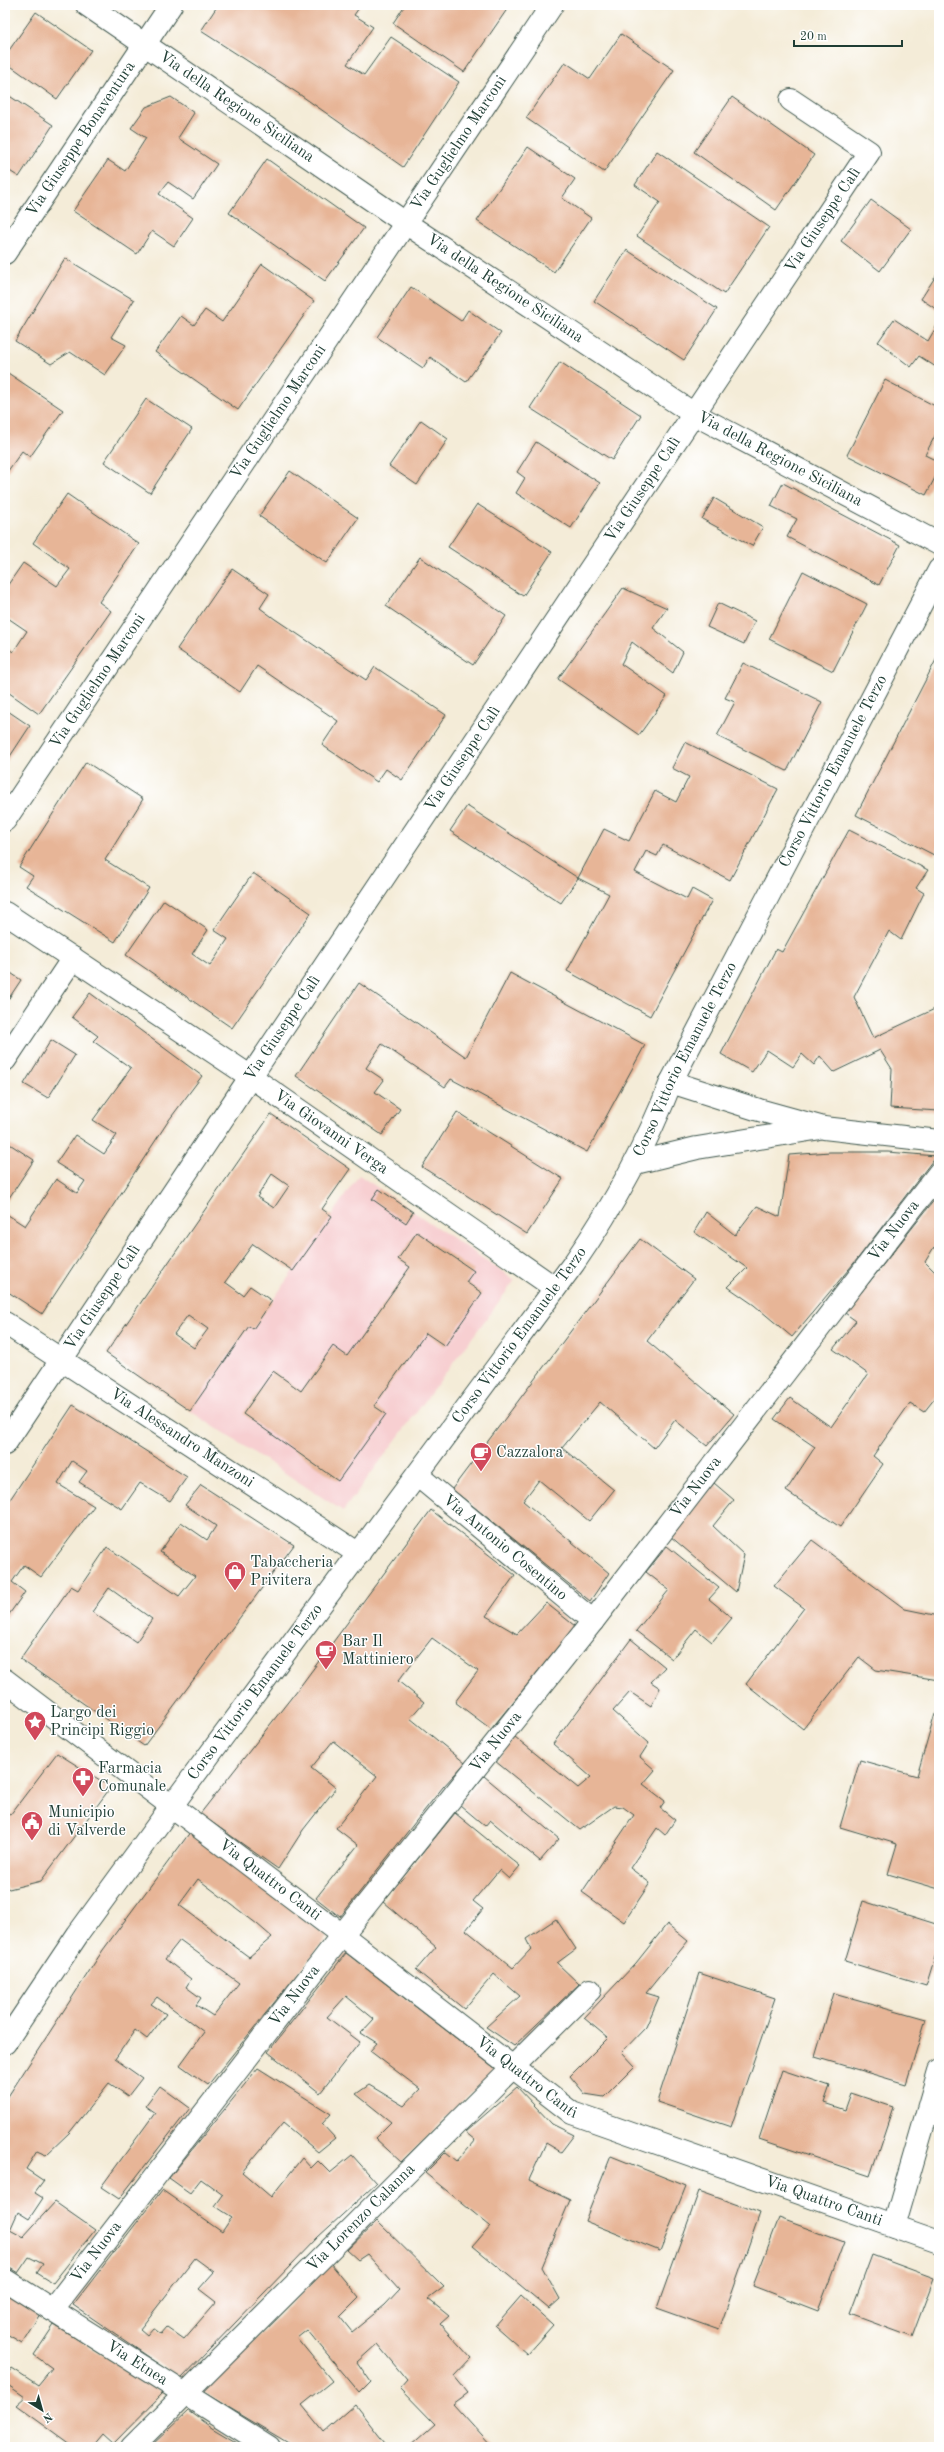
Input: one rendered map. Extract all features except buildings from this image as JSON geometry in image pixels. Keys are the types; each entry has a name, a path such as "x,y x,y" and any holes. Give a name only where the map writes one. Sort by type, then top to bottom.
{"street":[{"name":"Via della Regione Siciliana","path":"87,5 407,224 694,414 939,544"},
{"name":"Via Giuseppe Bonaventura","path":"5,253 171,5"},
{"name":"Via Guglielmo Marconi","path":"5,820 407,224 552,5"},
{"name":"Via Giuseppe Calì","path":"5,1444 869,152 791,100"},
{"name":"Corso Vittorio Emanuele Terzo","path":"5,2043 78,1934 555,1288 606,1216 636,1163 655,1123 671,1082 939,570"},
{"name":"Via Giovanni Verga","path":"5,913 251,1077 555,1288"},
{"path":"5,1060 73,958"},
{"path":"671,1082 759,1110 824,1128 939,1141"},
{"path":"636,1163 697,1148 824,1128"},
{"name":"Via Nuova","path":"52,2310 342,1935 593,1621 939,1173"},
{"name":"Via Alessandro Manzoni","path":"5,1324 359,1554"},
{"name":"Via Antonio Cosentino","path":"417,1475 593,1621"},
{"name":"Via Quattro Canti","path":"5,1680 514,2066 572,2113 939,2242"},
{"name":"Via Lorenzo Calanna","path":"132,2447 590,1990"},
{"path":"894,2226 939,2071"},
{"name":"Via Etnea","path":"5,2280 269,2447"}],"shaded area":[{"path":"359,1175 515,1280 343,1511 190,1411 249,1326 253,1329"}],"place":[{"name":"Cazzalora","path":"481,1472"},
{"name":"Tabaccheria Privitera","path":"235,1592"},
{"name":"Bar Il Mattiniero","path":"326,1670"},
{"name":"Largo dei Principi Riggio","path":"35,1742"},
{"name":"Farmacia Comunale","path":"83,1798"},
{"name":"Municipio di Valverde","path":"32,1842"}]}
